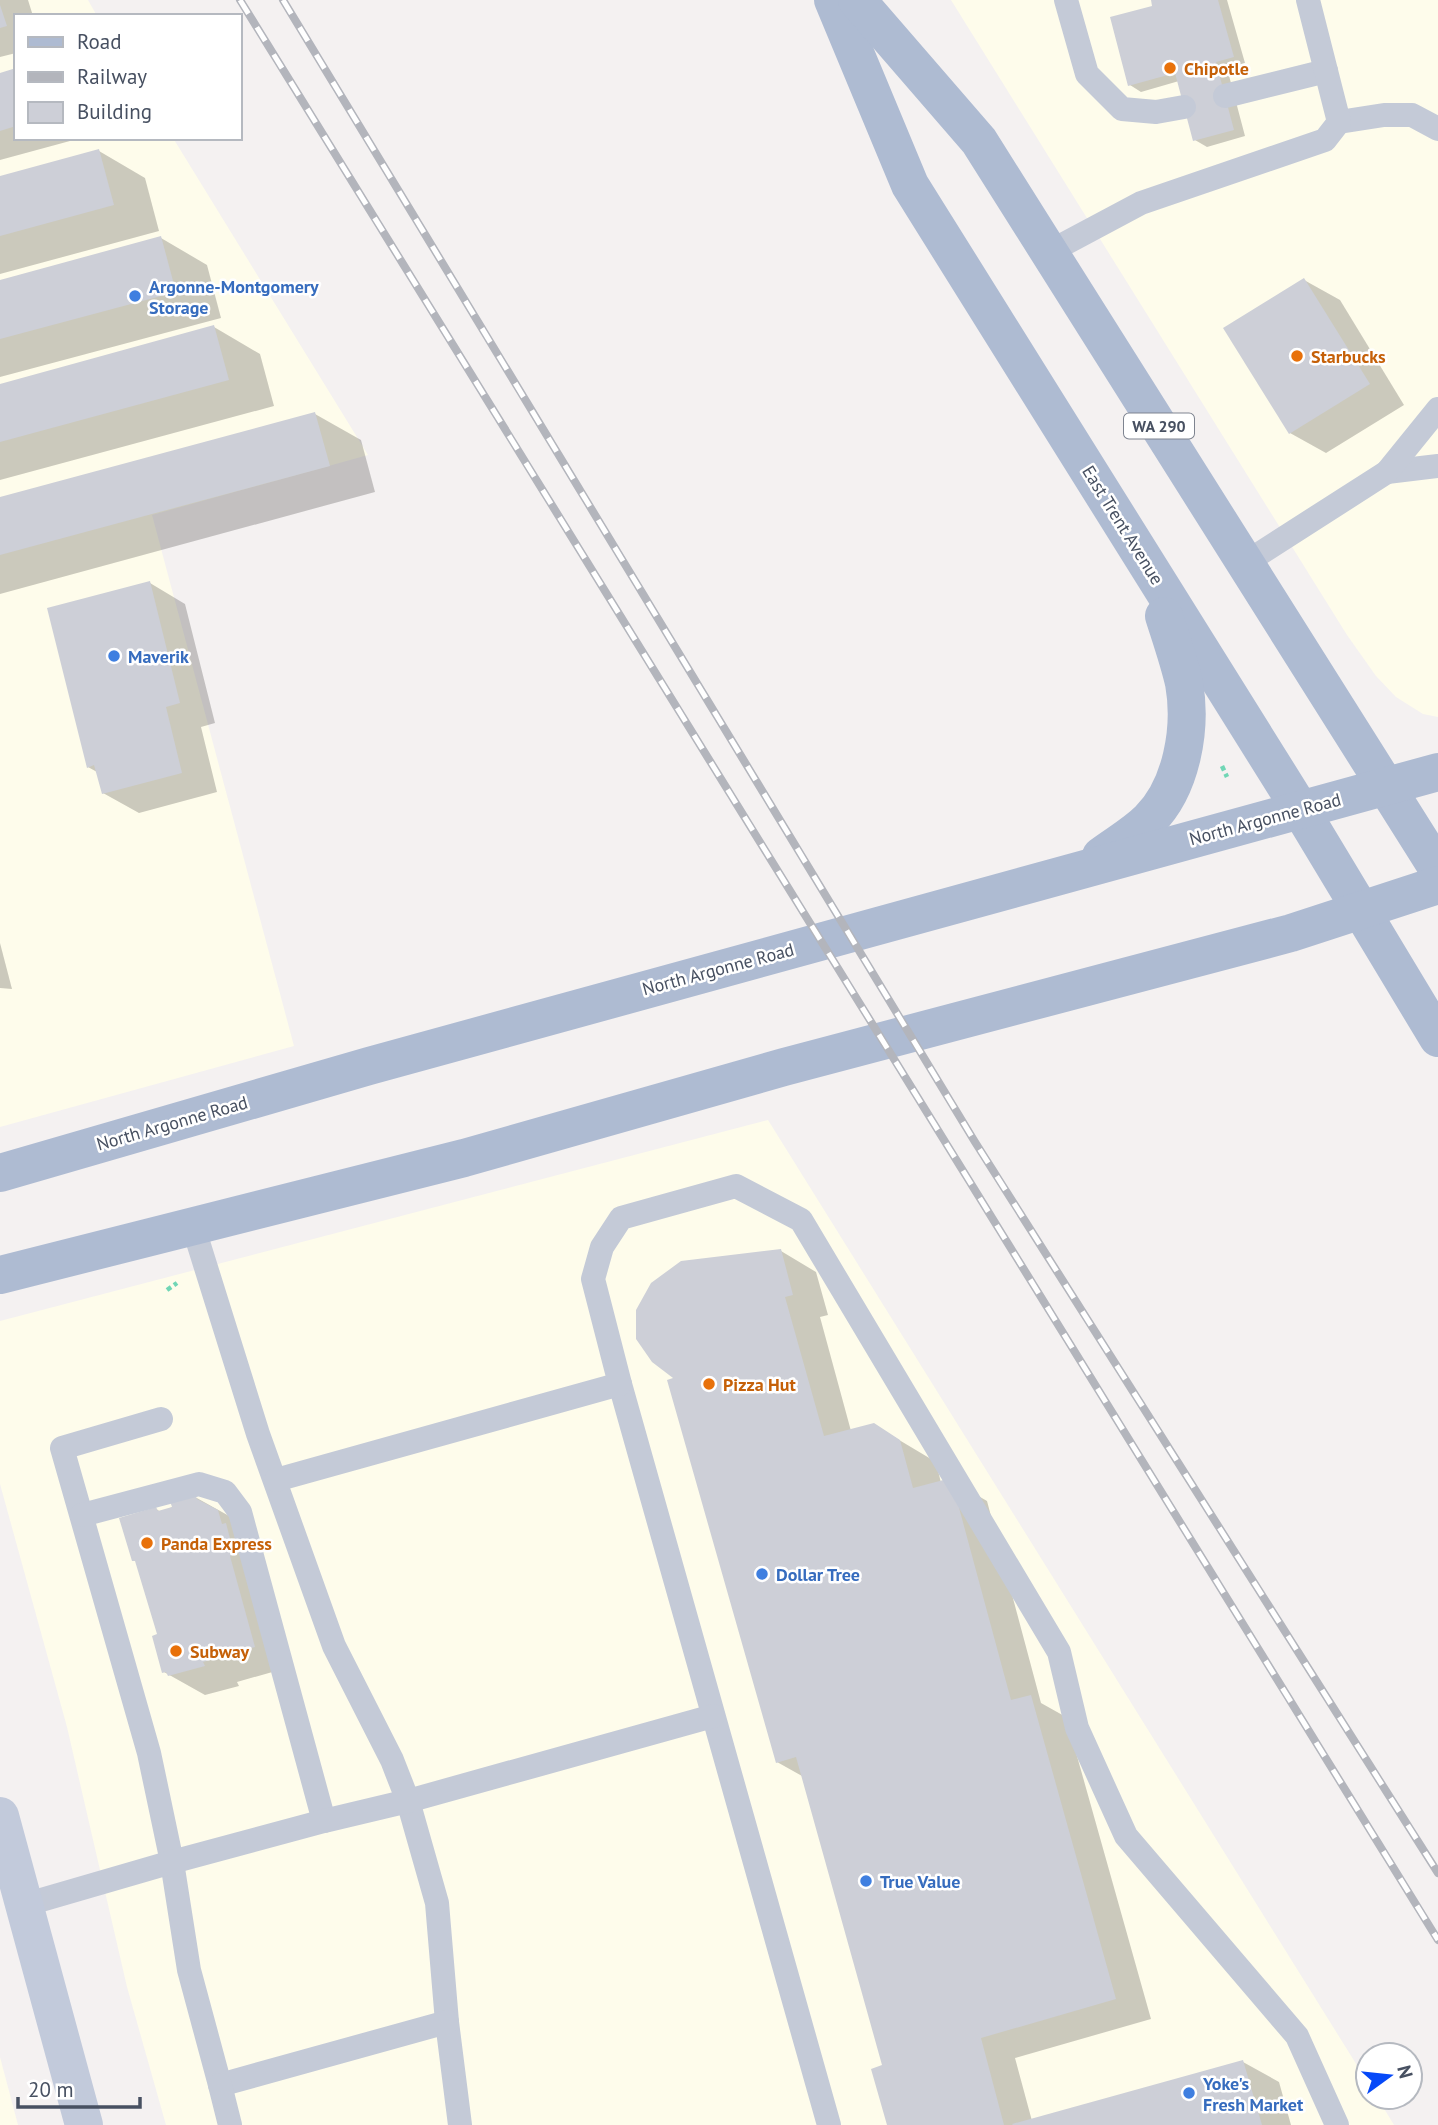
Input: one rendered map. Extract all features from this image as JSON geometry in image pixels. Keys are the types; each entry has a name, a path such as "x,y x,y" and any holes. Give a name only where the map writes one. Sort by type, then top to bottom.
{"main road":[{"name":"East Trent Avenue","path":"834,0 910,185 1362,909 1438,1038"},
{"name":"WA 290","path":"857,0 979,141 1438,869"},
{"path":"1082,869 1149,819 1170,791 1182,753 1186,717 1184,684 1152,571"},
{"name":"North Argonne Road","path":"0,1172 369,1066 1438,772"},
{"path":"0,1275 464,1158 784,1067 1291,933 1438,885"},
{"path":"0,1816 84,2125"}],"lane":[{"path":"1066,0 1087,74 1122,110 1156,112 1184,107"},
{"path":"1308,0 1339,122"},
{"path":"1225,96 1326,71"},
{"path":"1049,252 1141,203 1325,140 1339,122 1384,114 1412,115 1438,129"},
{"path":"1245,563 1387,472 1438,409"},
{"path":"1387,472 1438,466"},
{"path":"829,2125 620,1384 593,1279 602,1247 621,1218 736,1186 801,1220 1059,1652 1077,1728 1126,1836 1297,2036 1338,2125"},
{"path":"193,1226 258,1434 334,1646 392,1760 408,1801 437,1903 447,2022 460,2125"},
{"path":"276,1480 620,1384"},
{"path":"161,1419 62,1448 149,1753 172,1862 189,1970 230,2125"},
{"path":"82,1515 199,1484 225,1492 240,1512 324,1821"},
{"path":"24,1905 172,1862 408,1801 713,1716"},
{"path":"220,2085 447,2022"}],"shaded area":[{"path":"0,0 88,0 96,14 14,14 14,140 174,140 368,455 152,515 294,1046 0,1127"},
{"path":"951,0 1438,0 1438,717 1423,714 1396,697 1376,676 1347,635"},
{"path":"768,1120 1354,2061 1354,2111 1386,2111 1394,2125 166,2125 127,1987 67,1727 0,1484 0,1321"},
{"path":"0,2057 18,2125 0,2125"}],"building":[{"name":"Chipotle","path":"1151,0 1218,0 1234,57 1216,62 1234,130 1193,141 1175,73 1128,86 1110,17 1152,6"},
{"path":"0,5 7,26 0,28"},
{"path":"14,69 14,127 0,131 0,73"},
{"path":"99,149 114,205 0,236 0,176"},
{"path":"161,236 176,292 0,339 0,280"},
{"name":"Starbucks","path":"1304,278 1370,384 1289,434 1223,328"},
{"path":"214,325 229,380 0,442 0,384"},
{"path":"315,412 330,466 0,555 0,497"},
{"name":"Maverik","path":"150,581 180,703 166,707 182,773 102,794 94,765 87,768 47,608"},
{"path":"781,1249 793,1295 785,1297 824,1436 874,1423 900,1440 913,1488 951,1478 1011,1700 1031,1695 1116,1999 981,2038 1004,2125 887,2125 871,2069 882,2065 796,1757 776,1763 667,1380 673,1378 652,1362 636,1339 636,1310 651,1283 681,1261"},
{"path":"195,1495 197,1499 218,1510 222,1524 226,1523 234,1554 230,1556 255,1647 203,1662 205,1666 168,1676 166,1672 162,1673 152,1636 157,1634 119,1518 156,1507 158,1511 172,1507 170,1501"},
{"name":"Yoke's Fresh Market","path":"1243,2060 1262,2125 1012,2124"}],"railway":[{"path":"240,0 1438,1940"},
{"path":"283,0 975,1142 1438,1873"}],"place":[{"name":"Chipotle","path":"1170,68"},
{"name":"Argonne-Montgomery Storage","path":"135,296"},
{"name":"Starbucks","path":"1297,356"},
{"name":"Maverik","path":"114,656"},
{"name":"Pizza Hut","path":"709,1384"},
{"name":"Panda Express","path":"147,1543"},
{"name":"Dollar Tree","path":"762,1574"},
{"name":"Subway","path":"176,1651"},
{"name":"True Value","path":"866,1881"},
{"name":"Yoke's Fresh Market","path":"1189,2093"}]}
